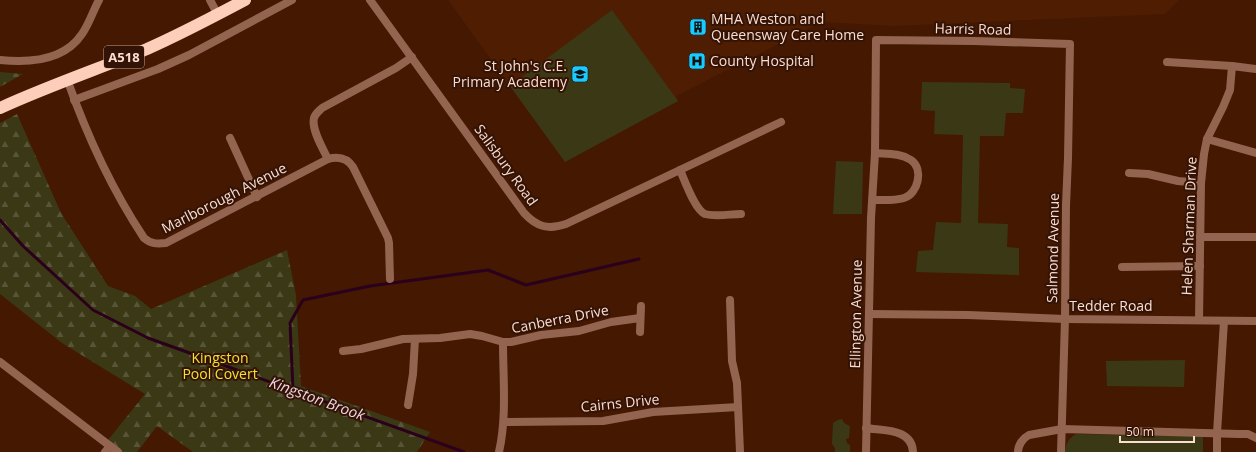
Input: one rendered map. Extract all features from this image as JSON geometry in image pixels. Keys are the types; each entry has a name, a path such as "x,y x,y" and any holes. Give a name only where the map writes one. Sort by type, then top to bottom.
{"highway":[{"name":"A518","path":"0,108 30,94 146,49 245,0"}],"street":[{"path":"0,60 30,61 50,57 65,51 74,44 82,34 98,0"},
{"path":"210,0 218,14"},
{"path":"74,100 158,69 183,58 292,0"},
{"name":"Salisbury Road","path":"370,0 524,213 532,222 541,226 558,226 566,224 781,122"},
{"name":"Harris Road","path":"876,40 1070,44"},
{"name":"Ellington Avenue","path":"866,452 871,218 875,153 876,40"},
{"name":"Salmond Avenue","path":"1061,452 1066,319 1066,205 1070,44"},
{"path":"390,279 390,248 388,238 350,163 347,160 338,157 328,159 315,132 313,124 314,118 322,108 396,68 412,57"},
{"path":"1167,62 1256,69"},
{"name":"Helen Sharman Drive","path":"1199,320 1201,183 1204,154 1207,140 1230,90 1232,66"},
{"name":"Marlborough Avenue","path":"67,80 92,144 111,183 144,238 154,244 166,242 328,159"},
{"path":"230,138 257,196"},
{"path":"1207,140 1256,153"},
{"path":"873,200 893,200 905,198 916,189 918,181 918,171 913,161 900,154 875,153"},
{"path":"680,170 697,206 702,212 712,215 741,214"},
{"path":"1129,173 1148,174 1178,181 1201,183"},
{"path":"1200,237 1256,237"},
{"path":"1122,267 1200,266"},
{"path":"730,300 731,347 732,361 737,383 740,452"},
{"path":"640,332 641,306"},
{"name":"Tedder Road","path":"869,314 968,315 1066,319 1256,321"},
{"name":"Canberra Drive","path":"343,351 361,349 393,341 440,338 470,334 503,342 511,342 541,335 579,331 611,322 640,318"},
{"path":"1217,452 1224,321"},
{"path":"408,405 413,374 415,339"},
{"path":"499,452 504,422 503,342"},
{"path":"0,362 108,449 118,452"},
{"name":"Cairns Drive","path":"504,422 603,420 653,412 738,407"},
{"path":"866,428 902,434 910,441 913,452"},
{"path":"1018,452 1018,448 1021,443 1029,435 1062,429 1248,434 1256,438"}],"shaded area":[{"path":"448,0 1179,0 1165,14 895,26 822,22 676,96 678,101 565,162"}],"green space":[{"name":"St John's C.E. Primary Academy","path":"612,10 678,101 565,162 510,86"},
{"path":"0,72 23,74 0,87"},
{"path":"922,82 1010,83 1010,88 1025,89 1023,113 1006,113 1004,136 980,136 978,223 1008,224 1007,247 1019,248 1019,275 916,272 918,251 933,250 936,222 961,223 963,135 934,134 935,111 921,110"},
{"name":"Kingston Pool Covert","path":"17,114 61,213 108,286 135,296 151,309 287,250 296,295 301,386 430,432 417,452 193,452 157,426 137,452 104,452 108,440 145,394 62,343 0,294 0,123"},
{"path":"836,161 863,162 862,214 833,214"},
{"path":"1185,360 1184,387 1107,386 1106,361"},
{"path":"842,419 844,423 850,426 849,438 846,439 847,443 850,445 850,452 835,452 835,448 832,444 833,423"},
{"path":"1076,434 1203,436 1203,452 1065,452 1068,441"}],"waterway":[{"name":"Kingston Brook","path":"0,220 23,246 93,310 148,338 464,452"},
{"path":"293,390 290,323 303,300 370,286 488,270 526,285 639,259"}],"place":[{"name":"MHA Weston and Queensway Care Home","path":"698,27"},
{"name":"County Hospital","path":"697,61"},
{"name":"St John's C.E. Primary Academy","path":"580,74"}]}
